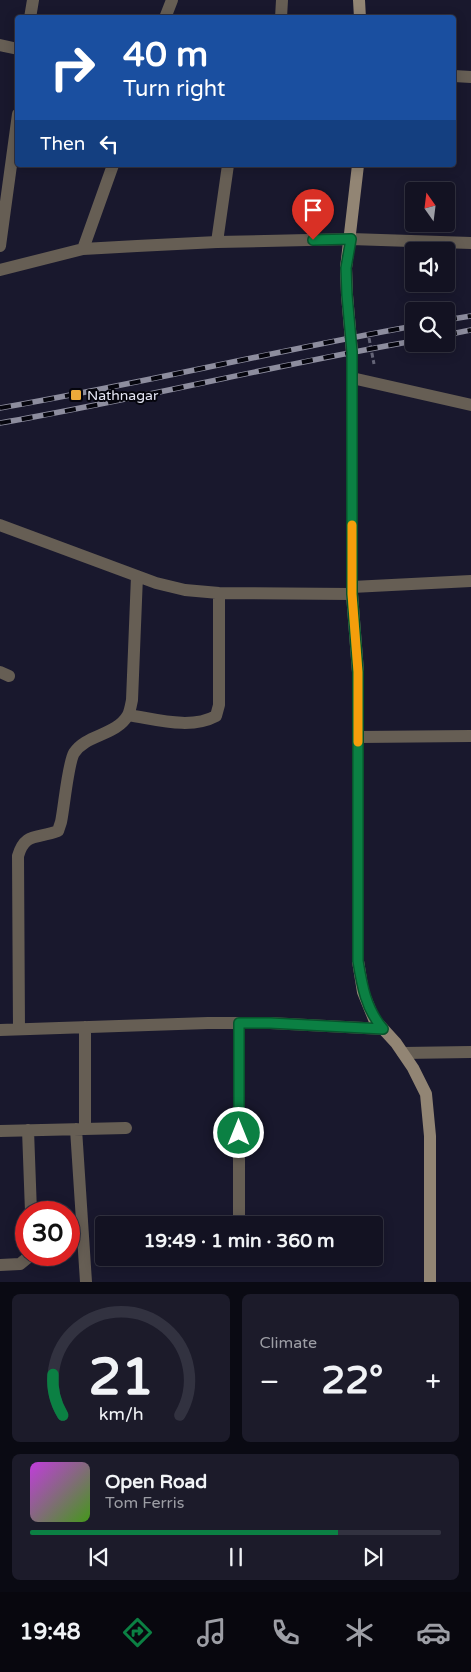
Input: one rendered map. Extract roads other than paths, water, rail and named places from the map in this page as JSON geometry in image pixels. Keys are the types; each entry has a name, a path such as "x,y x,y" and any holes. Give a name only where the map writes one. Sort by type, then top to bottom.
{"street":[{"path":"30,15 33,0"},
{"path":"167,15 172,0"},
{"path":"281,15 282,0"},
{"path":"359,0 360,15"},
{"path":"0,45 15,48"},
{"path":"456,76 471,78"},
{"path":"0,246 15,136"},
{"path":"83,250 112,167"},
{"path":"218,242 228,167"},
{"path":"358,167 351,239 346,268 352,352 352,591 358,672 358,961 362,992 374,1019 403,1053 426,1094 430,1136 430,1282"},
{"path":"0,270 83,250 218,242 351,239 471,243"},
{"path":"352,378 471,405"},
{"path":"0,525 156,583 185,590 219,594 352,591 471,581"},
{"path":"19,1029 18,856 22,845 28,839 58,832 73,755 80,745 109,732 128,715 132,700 137,576"},
{"path":"128,715 184,723 207,721 216,716 219,705 219,594"},
{"path":"358,737 471,736"},
{"path":"0,1030 239,1023 383,1029"},
{"path":"239,1023 239,1216"},
{"path":"85,1027 80,1129 86,1282"},
{"path":"403,1053 471,1052"},
{"path":"0,1131 126,1128"},
{"path":"28,1130 31,1201"},
{"path":"0,1265 15,1264"}],"railway":[{"path":"455,319 471,316"},
{"path":"0,408 104,389 405,328"},
{"path":"455,333 471,330"},
{"path":"0,423 405,343"}],"place":[{"name":"Nathnagar","path":"76,395"}]}
